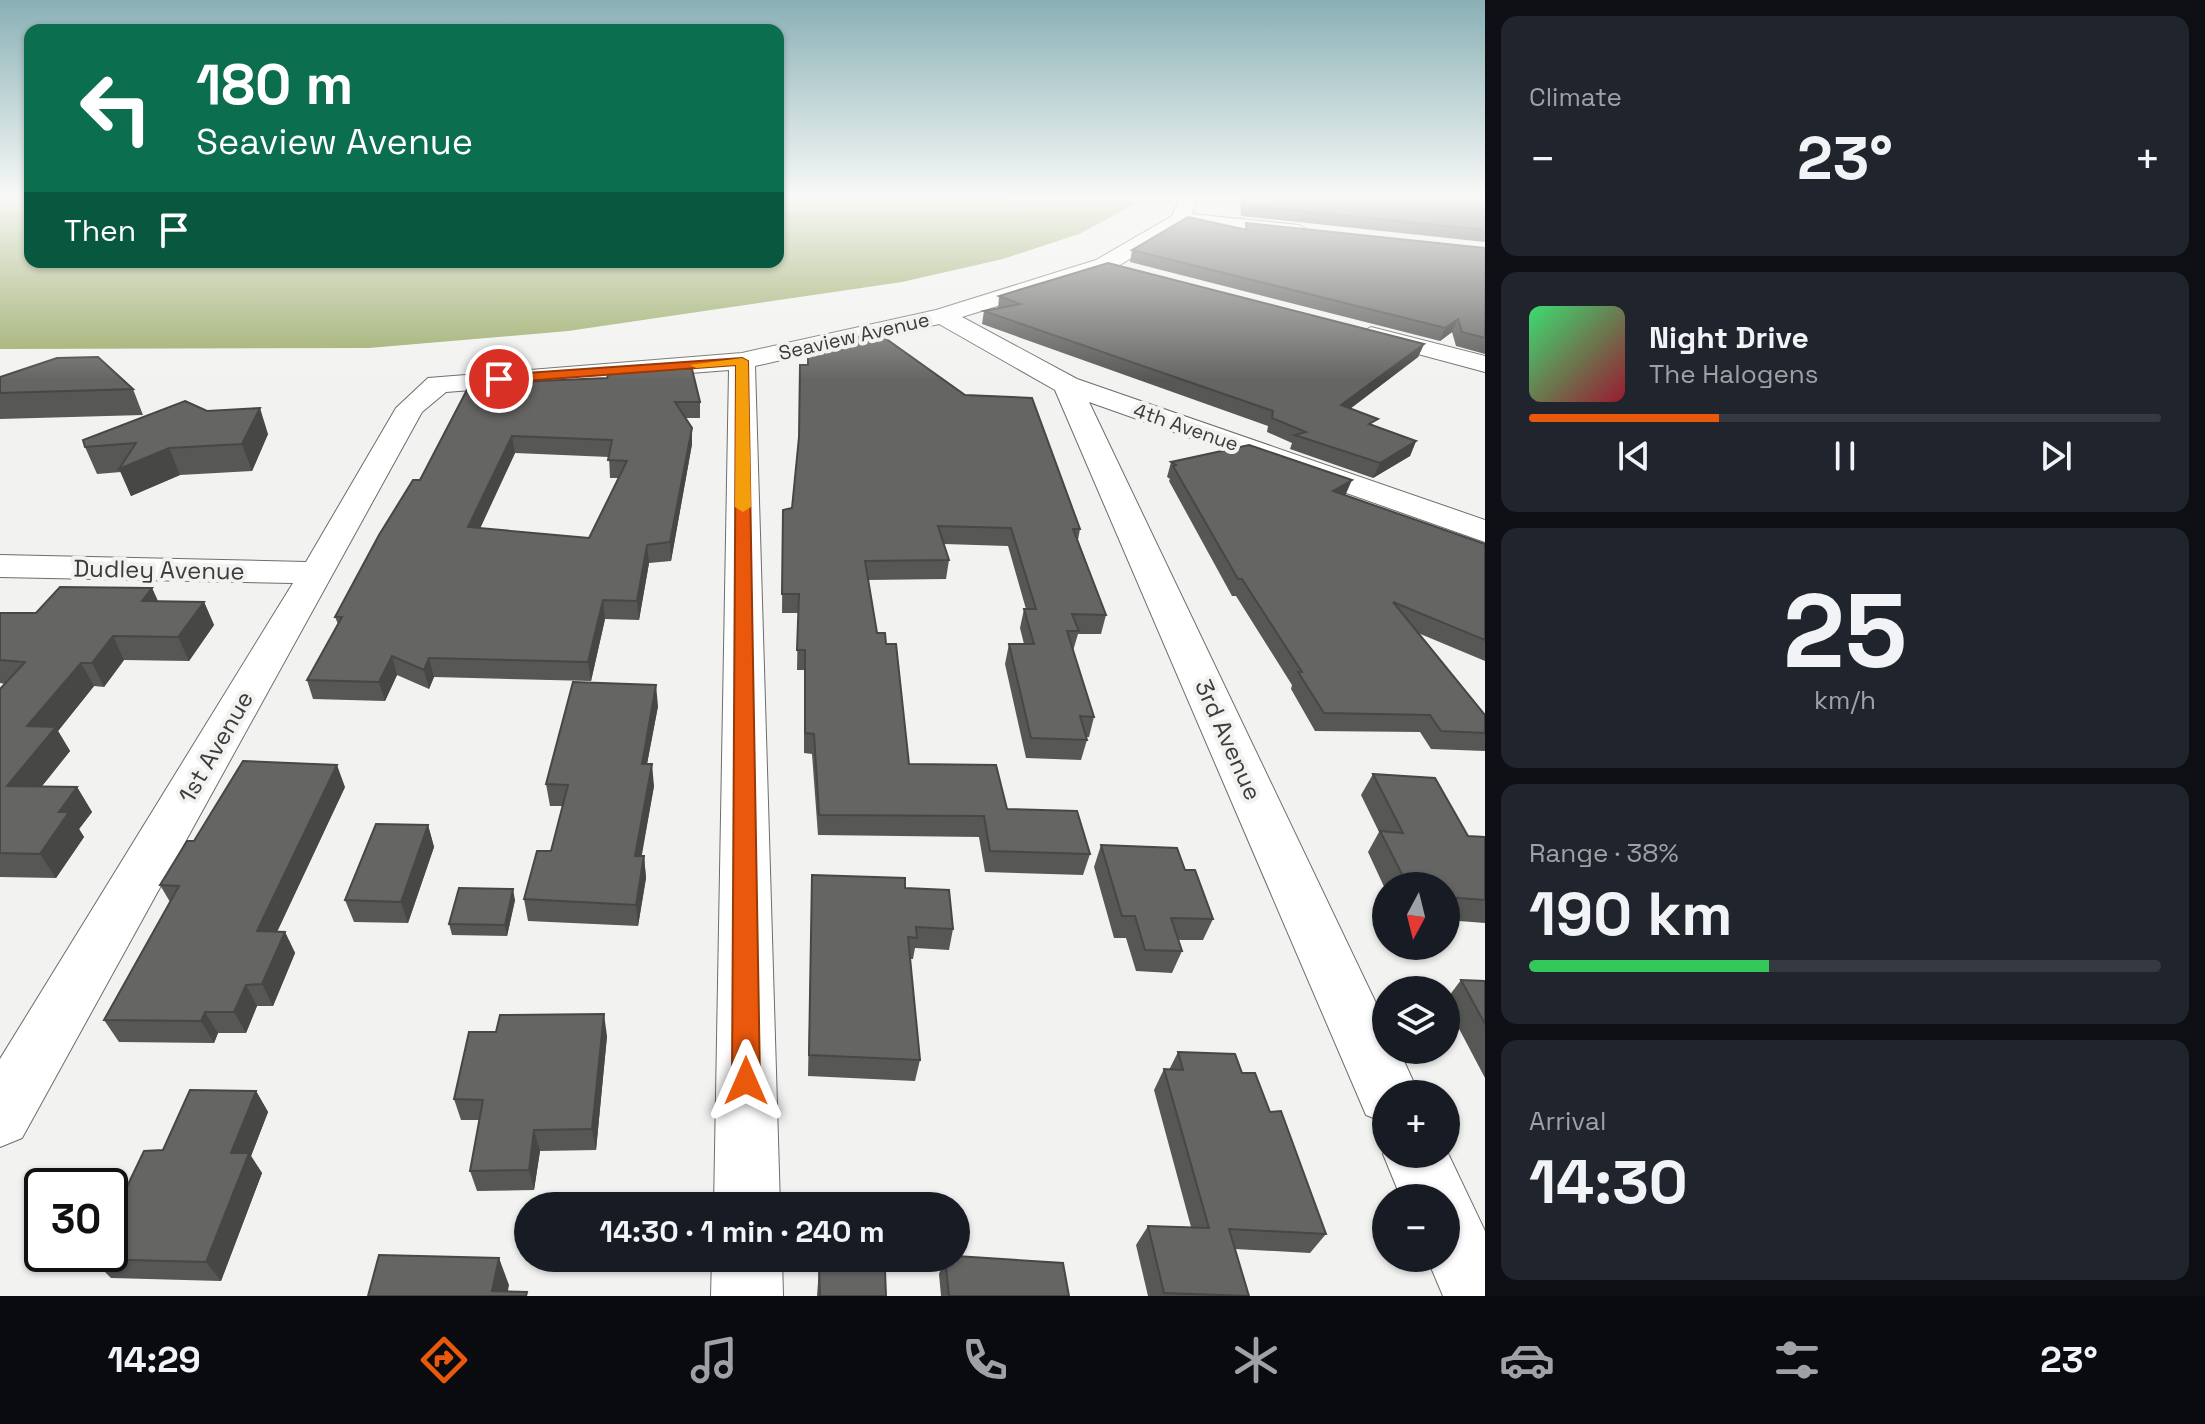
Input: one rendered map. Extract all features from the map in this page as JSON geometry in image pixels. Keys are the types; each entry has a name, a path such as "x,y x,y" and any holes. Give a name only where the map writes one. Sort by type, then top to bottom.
{"street":[{"name":"Seaview Avenue","path":"438,384 742,361 942,316 1104,265 1113,258"},
{"path":"1104,265 1134,273"},
{"name":"4th Avenue","path":"942,316 1067,385 1485,532"},
{"path":"1348,328 1485,364"},
{"path":"742,361 747,1192"},
{"name":"1st Avenue","path":"0,1116 318,573 410,408 438,384"},
{"name":"3rd Avenue","path":"1067,385 1382,1080"},
{"name":"Dudley Avenue","path":"0,566 318,573"},
{"path":"1460,1254 1479,1296"},
{"path":"747,1272 747,1296"}],"shaded area":[{"path":"0,258 24,258 24,268 784,268 784,258 1005,258 902,282 568,331 369,348 0,349"}],"building":[{"path":"1166,258 1485,258 1485,338 1462,332 1458,319 1445,328"},
{"path":"1108,263 1424,344 1341,405 1378,419 1369,424 1416,441 1380,463 1295,435 1306,432 1272,418 1273,411 984,311 1020,304 999,296"},
{"path":"878,333 965,395 1032,398 1080,529 1073,529 1106,615 1072,614 1079,631 1067,631 1094,717 1080,716 1087,740 1031,738 1009,644 1034,644 1024,609 1036,609 1011,528 938,526 949,560 865,561 877,633 885,633 886,644 896,644 909,764 996,765 1007,809 1077,811 1090,854 990,851 984,816 819,815 814,734 805,733 805,650 797,650 799,594 782,594 783,510 792,508 799,437 800,365 808,365 808,346"},
{"path":"98,357 133,389 0,393 0,377 57,358"},
{"path":"610,369 692,369 700,402 675,402 692,428 670,542 647,545 637,601 603,600 588,662 429,658 424,670 392,656 379,682 307,680 342,617 335,617 379,535 413,480 420,480 470,384 607,378","holes":["512,436 612,440 608,460 627,461 589,538 468,527"]},
{"path":"185,401 207,411 260,408 242,444 169,448 119,469 136,443 85,447 83,440"},
{"path":"1249,445 1352,480 1333,491 1485,544 1485,640 1393,602 1485,715 1485,733 1441,731 1430,715 1324,713 1298,672 1302,672 1242,579 1238,579 1173,466 1176,465 1171,462"},
{"path":"60,587 152,588 142,601 204,602 178,637 113,636 92,663 81,663 27,726 56,727 7,786 77,787 59,812 69,812 40,854 0,853 0,689 25,662 0,660 0,613 36,613"},
{"path":"573,682 656,685 642,764 652,764 635,856 644,856 636,905 524,899 537,851 551,851 568,785 546,784"},
{"path":"243,761 337,765 257,931 285,932 262,984 246,985 234,1012 205,1012 201,1021 104,1020 179,886 160,885 187,841 194,841"},
{"path":"1373,774 1435,778 1468,836 1485,837 1485,900 1460,898 1460,872 1401,872 1380,831 1403,833"},
{"path":"376,824 428,825 401,902 345,900"},
{"path":"1101,845 1177,848 1185,870 1195,870 1213,919 1171,918 1182,951 1145,950 1135,916 1122,916"},
{"path":"812,875 905,878 905,888 949,890 953,929 916,927 917,938 908,937 920,1060 809,1055"},
{"path":"459,888 513,889 505,925 449,924"},
{"path":"1461,980 1485,981 1485,1024"},
{"path":"604,1014 592,1129 534,1130 529,1170 470,1171 483,1100 454,1099 469,1032 496,1032 500,1015"},
{"path":"1178,1052 1235,1054 1242,1073 1255,1073 1270,1112 1281,1111 1326,1234 1229,1229 1249,1296 1164,1293 1148,1226 1209,1228 1164,1069 1183,1070"},
{"path":"190,1090 256,1091 231,1153 249,1153 206,1262 128,1260 128,1184 144,1151 163,1150"},
{"path":"379,1255 499,1258 492,1291 527,1292 526,1296 368,1296"},
{"path":"970,1257 1063,1263 1069,1296 949,1296 946,1272 970,1272"},
{"path":"819,1272 885,1272 886,1296 820,1296"}],"slow traffic":[{"path":"696,365 742,361 743,507"}],"route":[{"path":"499,379 742,361 746,1081"}]}
